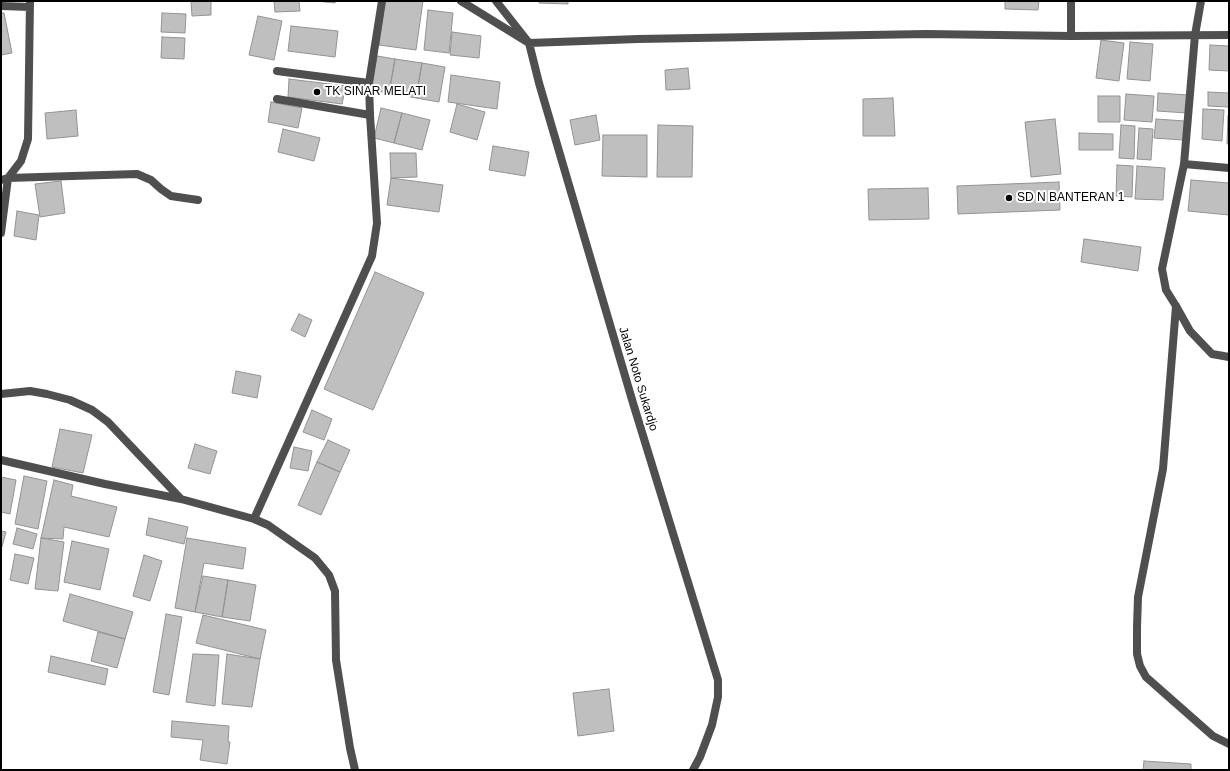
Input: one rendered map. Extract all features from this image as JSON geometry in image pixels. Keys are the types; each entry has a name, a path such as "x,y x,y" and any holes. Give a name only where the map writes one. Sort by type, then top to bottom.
{"street":[{"path":"254,519 372,256 377,223 369,83 382,1"},
{"path":"461,1 529,43 638,39 926,34 1071,36 1229,35"},
{"name":"Jalan Noto Sukardjo","path":"496,1 529,43 539,83 633,403 718,680 718,697 712,725 700,757 693,770"},
{"path":"1071,1 1071,36"},
{"path":"1201,1 1195,36 1184,164 1162,269 1166,290 1190,331 1212,354 1229,357"},
{"path":"1,6 30,4 28,139 21,161 5,179 1,233"},
{"path":"277,71 369,83"},
{"path":"277,99 370,115"},
{"path":"1184,164 1229,168"},
{"path":"5,179 137,174 151,180 167,195 198,200"},
{"path":"1176,306 1162,469 1138,597 1136,627 1138,654 1140,666 1146,677 1213,736 1229,744"},
{"path":"1,394 30,391 70,400 92,410 108,422 181,499"},
{"path":"1,460 105,484 181,499 254,519 268,525 315,558 329,575 335,591 336,660 355,770"}],"building":[{"path":"191,1 211,1 211,15 192,16"},
{"path":"274,1 299,1 300,11 275,12"},
{"path":"316,1 336,1 335,3"},
{"path":"385,1 423,1 416,50 379,45"},
{"path":"539,1 568,1 568,4 539,3"},
{"path":"1005,1 1039,1 1038,10 1005,9"},
{"path":"428,10 453,13 449,53 424,50"},
{"path":"1,13 4,13 12,53 1,55"},
{"path":"162,13 186,14 185,33 161,32"},
{"path":"258,16 282,21 274,60 249,55"},
{"path":"291,26 338,31 335,57 288,51"},
{"path":"452,32 481,36 479,58 450,55"},
{"path":"162,37 185,38 184,59 161,58"},
{"path":"1101,40 1124,43 1119,81 1096,78"},
{"path":"1130,42 1153,44 1150,81 1127,79"},
{"path":"1210,45 1229,46 1229,71 1209,70"},
{"path":"377,56 395,59 389,93 371,90"},
{"path":"395,59 422,63 416,98 389,93"},
{"path":"422,63 445,67 439,102 416,98"},
{"path":"688,68 690,89 666,90 665,70"},
{"path":"451,75 500,82 497,109 448,102"},
{"name":"TK SINAR MELATI","path":"289,79 346,86 342,104 288,97"},
{"path":"1208,92 1229,93 1229,107 1208,106"},
{"path":"1158,93 1188,95 1187,113 1157,111"},
{"path":"1126,94 1154,96 1152,122 1124,120"},
{"path":"1098,96 1120,96 1120,122 1098,122"},
{"path":"893,98 895,136 863,136 863,99"},
{"path":"271,102 302,108 298,128 268,122"},
{"path":"457,104 485,112 477,140 450,132"},
{"path":"381,108 402,113 394,143 374,138"},
{"path":"1203,109 1224,110 1222,141 1202,139"},
{"path":"76,110 78,136 47,139 45,113"},
{"path":"402,113 430,120 422,150 394,143"},
{"path":"596,115 600,140 575,145 570,120"},
{"path":"1228,116 1229,144 1227,144"},
{"name":"SD N BANTERAN 1","path":"1055,119 1061,174 1031,177 1025,122"},
{"path":"1156,119 1185,121 1183,140 1154,138"},
{"path":"658,125 693,126 692,177 657,177"},
{"path":"1121,125 1135,126 1134,159 1119,158"},
{"path":"1139,128 1153,129 1151,160 1137,159"},
{"path":"283,129 320,138 314,161 278,152"},
{"path":"1079,133 1113,134 1113,150 1079,150"},
{"path":"603,135 647,135 647,177 602,176"},
{"path":"493,146 529,152 525,176 489,170"},
{"path":"390,153 416,153 417,177 391,178"},
{"path":"1117,165 1133,166 1132,197 1116,196"},
{"path":"1137,166 1165,168 1163,200 1135,199"},
{"path":"391,178 443,185 439,212 387,205"},
{"path":"1191,180 1229,183 1229,215 1188,211"},
{"path":"61,181 65,213 40,217 35,184"},
{"name":"SD N BANTERAN 1","path":"1059,182 1060,210 958,214 957,186"},
{"path":"928,188 929,219 869,220 868,189"},
{"path":"17,211 39,215 36,240 14,236"},
{"path":"1084,239 1141,247 1138,271 1081,262"},
{"path":"375,272 424,293 373,410 324,389"},
{"path":"299,314 312,320 305,337 291,330"},
{"path":"236,371 261,376 257,398 232,393"},
{"path":"312,410 332,419 324,440 303,432"},
{"path":"60,429 92,435 83,473 52,467"},
{"path":"328,440 350,450 340,472 317,462"},
{"path":"195,444 217,451 210,474 188,468"},
{"path":"294,447 312,451 308,471 290,468"},
{"path":"317,462 340,472 321,515 298,505"},
{"path":"24,476 47,481 38,529 15,524"},
{"path":"1,477 16,480 10,514 1,512"},
{"path":"54,480 73,485 71,496 117,507 109,537 64,527 63,539 41,538"},
{"path":"149,518 188,527 184,544 146,535"},
{"path":"17,528 37,534 33,549 13,544"},
{"path":"1,531 6,532 2,547 1,547"},
{"path":"41,538 64,542 58,591 35,589"},
{"path":"187,538 246,548 243,569 204,563 195,612 175,608"},
{"path":"72,541 109,549 100,590 64,582"},
{"path":"15,554 34,558 28,584 10,580"},
{"path":"144,555 162,561 150,601 133,596"},
{"path":"203,576 228,580 222,617 195,612"},
{"path":"228,580 256,585 250,621 222,617"},
{"path":"70,594 133,612 125,639 63,621"},
{"path":"166,614 182,617 169,695 153,692"},
{"path":"203,615 266,630 260,659 196,643"},
{"path":"98,632 125,639 117,668 91,661"},
{"path":"193,654 219,655 215,706 186,702"},
{"path":"227,654 260,659 252,707 222,704"},
{"path":"51,656 108,669 105,685 48,672"},
{"path":"609,689 614,731 578,736 573,693"},
{"path":"172,721 229,726 228,742 230,742 227,764 200,760 203,740 171,737"},
{"path":"1144,761 1191,764 1191,770 1143,770"}],"place":[{"name":"TK SINAR MELATI","path":"317,92"},
{"name":"SD N BANTERAN 1","path":"1009,198"}]}
